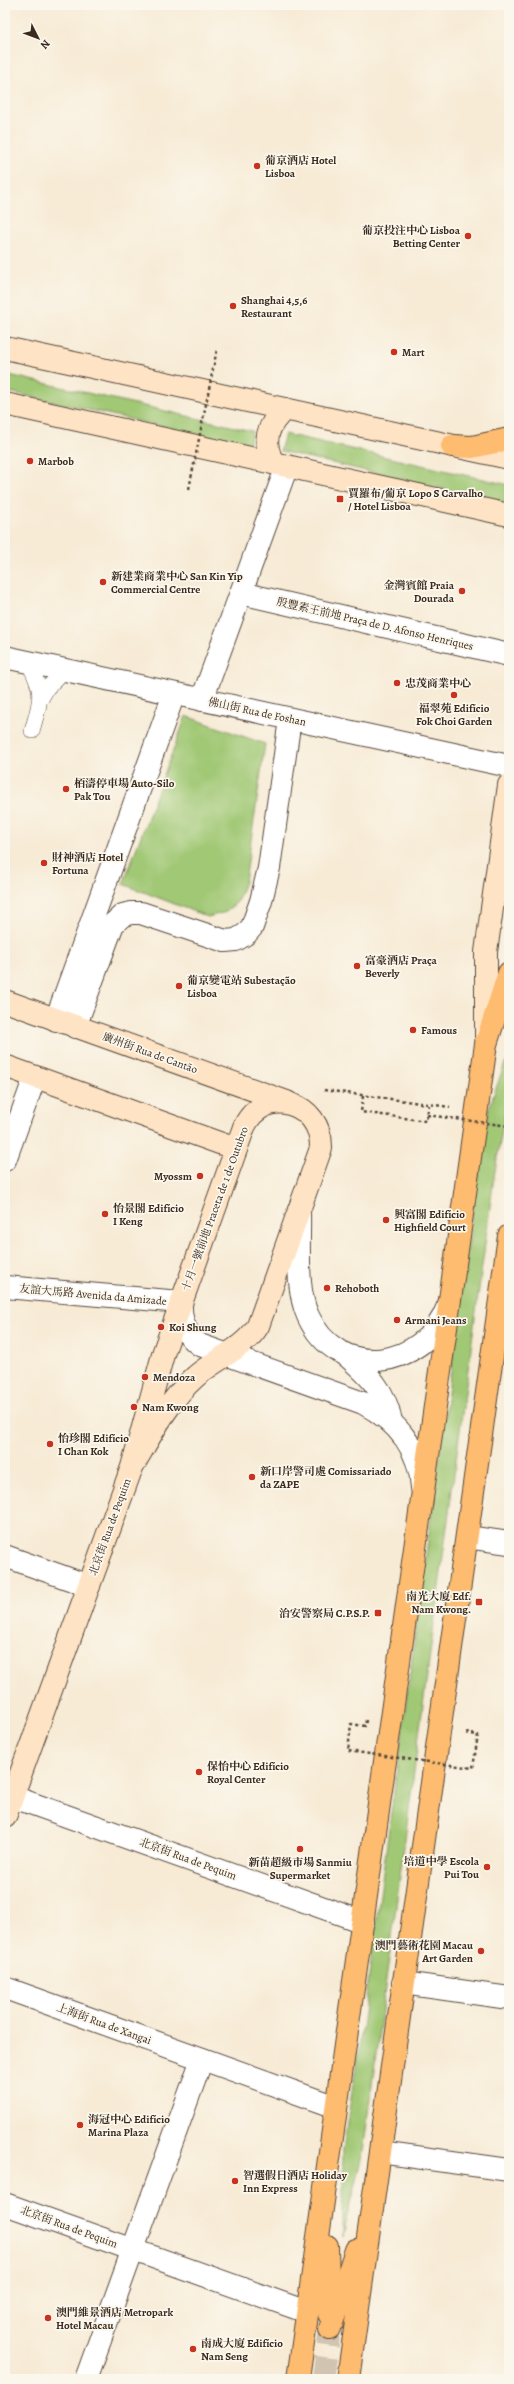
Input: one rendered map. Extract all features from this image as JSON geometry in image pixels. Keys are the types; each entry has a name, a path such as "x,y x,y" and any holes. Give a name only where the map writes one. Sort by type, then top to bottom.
{"main road":[{"path":"452,446 472,447 509,439"},
{"path":"298,2379 486,1044 509,973"},
{"path":"348,2379 509,1236"},
{"path":"325,2187 330,2329 374,2194"}],"street":[{"path":"5,348 509,458"},
{"path":"5,404 509,515"},
{"path":"280,465 268,452 266,440 268,428 275,418 286,409"},
{"path":"202,700 241,593 280,465"},
{"name":"殷豐素王前地 Praça de D. Afonso Henriques","path":"241,593 509,655"},
{"name":"佛山街 Rua de Foshan","path":"5,657 509,766"},
{"path":"66,1023 174,694"},
{"path":"66,1023 110,929 123,915 141,913 225,941 238,939 252,927 263,896 269,868 290,719"},
{"path":"486,1044 486,952 509,785"},
{"name":"廣州街 Rua de Cantão","path":"5,1001 295,1105"},
{"path":"5,1066 236,1149"},
{"path":"5,1160 35,1077"},
{"name":"十月一號前地 Praceta de 1 de Outubro","path":"275,1103 295,1105 304,1110 316,1122 321,1138 319,1155 258,1326 249,1339 224,1354 194,1378 173,1403 132,1467 164,1351 246,1124 260,1109 275,1103"},
{"name":"十月一號前地 Praceta de 1 de Outubro","path":"299,1210 303,1302 307,1315 317,1332 371,1376 386,1402 391,1421"},
{"name":"友誼大馬路 Avenida da Amizade","path":"5,1287 181,1302"},
{"name":"十月一號前地 Praceta de 1 de Outubro","path":"342,1352 354,1357 373,1360 386,1360 410,1351 427,1341 439,1326 451,1297"},
{"name":"十月一號前地 Praceta de 1 de Outubro","path":"181,1302 182,1322 191,1337 200,1345 363,1403 391,1421 402,1433 414,1454 421,1478 422,1502"},
{"name":"北京街 Rua de Pequim","path":"5,1817 9,1795 89,1586 132,1467"},
{"path":"467,1537 509,1543"},
{"name":"北京街 Rua de Pequim","path":"5,1556 89,1586"},
{"name":"北京街 Rua de Pequim","path":"9,1795 363,1922"},
{"path":"403,1983 509,1998"},
{"name":"上海街 Rua de Xangai","path":"5,1988 336,2107"},
{"path":"86,2379 202,2059"},
{"path":"380,2152 509,2170"},
{"name":"北京街 Rua de Pequim","path":"5,2204 307,2312"}],"lane":[{"path":"28,662 37,679 42,697"},
{"path":"32,731 42,697 47,688 65,670"}],"path":[{"path":"189,489 217,350"},
{"path":"317,1089 429,1105 477,1110"},
{"path":"363,1096 361,1112 426,1121 429,1105"},
{"path":"426,1115 509,1126"},
{"path":"366,1720 365,1726 351,1724 348,1751 473,1768 478,1735 464,1733"}],"green space":[{"path":"5,374 252,431 249,446 5,391"},
{"path":"285,434 509,485 509,504 280,451"},
{"path":"186,716 265,744 245,882 237,902 226,912 208,917 123,884"},
{"path":"505,1063 509,1063 509,1089 494,1177 362,2159 343,2236 343,2149 362,2028 475,1193 489,1108"}],"tunnel":[{"path":"323,2379 330,2329"}],"place":[{"name":"葡京酒店 Hotel Lisboa","path":"257,166"},
{"name":"葡京投注中心 Lisboa Betting Center","path":"468,236"},
{"name":"Shanghai 4,5,6 Restaurant","path":"233,306"},
{"name":"Mart","path":"394,352"},
{"name":"Marbob","path":"30,461"},
{"name":"賈羅布/葡京 Lopo S Carvalho / Hotel Lisboa","path":"340,499"},
{"name":"新建業商業中心 San Kin Yip Commercial Centre","path":"103,582"},
{"name":"金灣賓館 Praia Dourada","path":"462,591"},
{"name":"忠茂商業中心","path":"397,683"},
{"name":"福翠苑 Edifício Fok Choi Garden","path":"454,695"},
{"name":"栢濤停車場 Auto-Silo Pak Tou","path":"66,789"},
{"name":"財神酒店 Hotel Fortuna","path":"44,863"},
{"name":"富豪酒店 Praça Beverly","path":"357,966"},
{"name":"葡京變電站 Subestação Lisboa","path":"179,986"},
{"name":"Famous","path":"413,1030"},
{"name":"Myossm","path":"200,1176"},
{"name":"怡景閣 Edifício I Keng","path":"105,1214"},
{"name":"興富閣 Edifício Highfield Court","path":"386,1220"},
{"name":"Rehoboth","path":"327,1288"},
{"name":"Armani Jeans","path":"397,1320"},
{"name":"Koi Shung","path":"161,1327"},
{"name":"Mendoza","path":"145,1377"},
{"name":"Nam Kwong","path":"134,1407"},
{"name":"怡珍閣 Edifício I Chan Kok","path":"50,1444"},
{"name":"新口岸警司處 Comissariado da ZAPE","path":"252,1477"},
{"name":"南光大廈 Edf. Nam Kwong.","path":"479,1602"},
{"name":"治安警察局 C.P.S.P.","path":"378,1613"},
{"name":"保怡中心 Edifício Royal Center","path":"199,1772"},
{"name":"新苗超級市場 Sanmiu Supermarket","path":"300,1849"},
{"name":"培道中學 Escola Pui Tou","path":"487,1867"},
{"name":"澳門藝術花園 Macau Art Garden","path":"481,1951"},
{"name":"海冠中心 Edifício Marina Plaza","path":"80,2125"},
{"name":"智選假日酒店 Holiday Inn Express","path":"235,2181"},
{"name":"澳門維景酒店 Metropark Hotel Macau","path":"48,2318"},
{"name":"南成大廈 Edifício Nam Seng","path":"193,2349"}]}
